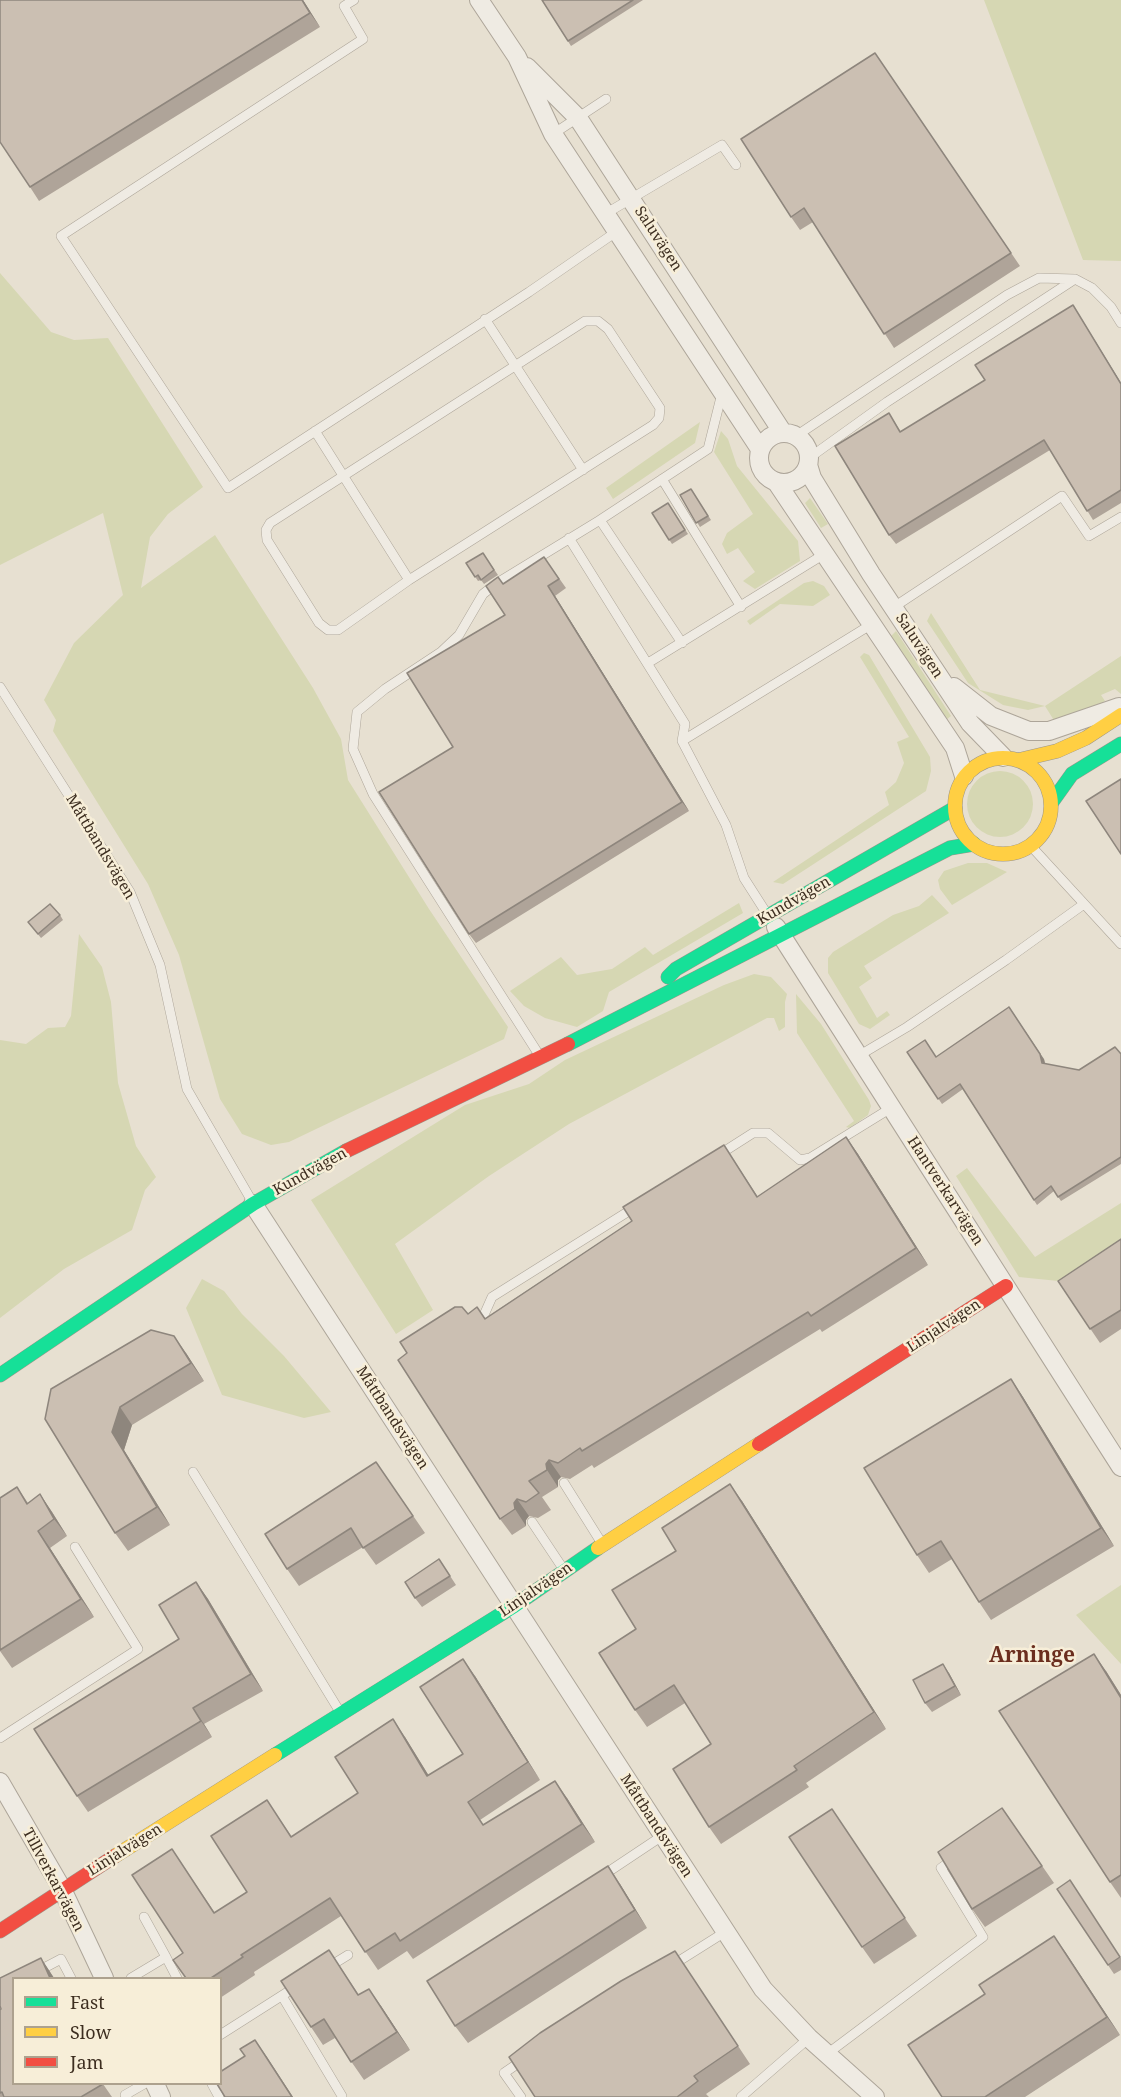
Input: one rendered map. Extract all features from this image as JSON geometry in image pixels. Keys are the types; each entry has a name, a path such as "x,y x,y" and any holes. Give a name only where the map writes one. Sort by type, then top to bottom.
{"street":[{"name":"Saluvägen","path":"479,0 517,57 554,134 616,232 723,389 760,449 759,466 763,473 777,483 826,553 955,748 964,776"},
{"name":"Saluvägen","path":"517,57 578,118 790,434 806,445 812,478 970,723 1011,758"},
{"path":"760,449 769,437 790,434"},
{"path":"777,483 793,482 800,478 809,462"},
{"path":"929,661 966,698 991,716 1029,731 1049,731 1121,707"},
{"path":"1011,758 1042,776 1052,802 1050,819 1042,834 1030,846 1006,854 989,852 974,844 960,826 955,808 957,791 964,776 986,760 1057,752 1086,738 1121,715"},
{"path":"1052,802 1072,774 1121,744"},
{"name":"Kundvägen","path":"640,1005 676,969 955,808"},
{"name":"Kundvägen","path":"0,1375 253,1204 315,1167 390,1128 542,1059 640,1005 782,936 950,848 974,844"},
{"name":"Hantverkarvägen","path":"768,916 860,1055 891,1108 1121,1467"},
{"name":"Måttbandsvägen","path":"253,1204 763,1989 809,2038 875,2097"},
{"name":"Linjalvägen","path":"0,1931 62,1889 513,1606 602,1545 1006,1286"},
{"name":"Tillverkarvägen","path":"0,1782 62,1889 104,1977"}],"lane":[{"path":"354,0 342,3 363,39 61,236 228,488 616,232"},
{"path":"554,134 606,99"},
{"path":"605,214 722,145 736,165"},
{"path":"790,434 1007,295 1039,278 1075,279 1092,288 1111,307 1121,323"},
{"path":"809,462 887,402 1075,279"},
{"path":"485,319 583,471"},
{"path":"585,321 598,321 608,329 654,398 660,408 659,418 653,425 583,471 409,580 338,630 328,630 319,623 272,550 267,540 266,530 270,523 516,367 585,321"},
{"path":"542,1059 373,794 353,749 357,712 385,689 441,652 459,635 483,594 497,583 708,449 723,389"},
{"path":"315,431 409,580"},
{"path":"662,479 741,607"},
{"path":"894,607 1062,496 1089,536 1121,517"},
{"path":"600,519 682,643"},
{"path":"569,538 685,724 682,741 726,825 744,878 768,916"},
{"path":"648,663 826,553"},
{"path":"682,741 872,624"},
{"name":"Måttbandsvägen","path":"0,687 130,892 160,965 187,1089 253,1204"},
{"path":"1030,846 1121,944"},
{"path":"860,1055 907,1027 1084,904"},
{"path":"713,1159 753,1133 768,1133 800,1160 810,1158 891,1108"},
{"path":"480,1324 492,1297 643,1203"},
{"path":"194,1472 341,1714"},
{"path":"564,1483 602,1545"},
{"path":"532,1522 565,1571"},
{"path":"0,1738 138,1649 75,1547"},
{"path":"595,1880 663,1836"},
{"path":"827,2054 983,1937 941,1868 961,1854"},
{"path":"144,1917 176,1977"},
{"path":"660,1973 725,1932"},
{"path":"320,1972 348,1955"},
{"path":"133,1977 166,1957"},
{"path":"27,1977 61,1959 70,1977"},
{"path":"222,2034 310,1978"},
{"path":"282,1996 342,2096"},
{"path":"741,2097 809,2038"},
{"path":"521,2097 504,2073 533,2054"},
{"path":"127,2097 125,2095 142,2085"}],"green space":[{"path":"984,0 1121,0 1121,261 1083,260"},
{"path":"0,273 51,332 74,340 108,338 203,487 168,514 150,537 141,588 215,535 313,688 341,739 348,780 429,909 508,1027 504,1039 289,1142 271,1145 242,1134 220,1099 179,955 148,884 53,731 56,720 44,700 74,643 123,595 103,513 0,565"},
{"path":"700,422 695,443 613,499 606,488"},
{"path":"721,431 728,439 737,466 798,541 800,561 755,589 743,581 755,572 738,548 727,554 722,544 727,533 753,514 714,452"},
{"path":"810,498 828,524 821,528 805,503"},
{"path":"813,581 824,586 830,595 813,606 780,604 750,625 747,621 804,583"},
{"path":"931,613 980,690 1045,706 1028,710 1003,705 968,683 927,621"},
{"path":"896,631 951,716 946,720 891,636"},
{"path":"864,653 869,655 930,757 931,771 926,791 783,884 773,882 889,805 885,792 896,782 904,763 897,742 909,737 860,657"},
{"path":"1121,656 1121,694 1115,689 1101,695 1105,701 1075,719 1055,722 1045,706"},
{"path":"1000,771 1012,774 1023,781 1030,792 1033,804 1030,816 1023,827 1012,834 1000,837 988,834 977,827 970,816 967,804 970,792 977,781 988,774"},
{"path":"968,863 987,863 1007,872 952,905 940,889 938,880 944,871"},
{"path":"932,895 949,913 864,966 872,978 859,987 877,1018 887,1011 890,1015 870,1029 859,1024 828,973 828,958 833,952 893,915 919,906"},
{"path":"739,903 743,913 609,992 603,1011 577,1027 545,1018 524,1006 510,991 561,957 577,975 612,969 645,947 653,955"},
{"path":"79,934 102,967 111,1002 118,1083 136,1146 156,1177 145,1190 132,1230 64,1269 0,1318 0,1040 26,1044 48,1028 65,1027 71,1016"},
{"path":"754,974 771,977 787,994 785,1027 779,1031 774,1018 767,1018 569,1124 489,1176 395,1244 433,1310 396,1334 311,1200 465,1105 529,1084 565,1060 724,985"},
{"path":"796,994 821,1024 869,1100 871,1106 868,1115 850,1128 846,1127 854,1121 797,1033"},
{"path":"967,1168 1035,1257 1121,1203 1121,1257 1078,1283 1019,1277 956,1176"},
{"path":"202,1279 224,1291 242,1314 284,1356 331,1412 304,1418 222,1395 186,1308"},
{"path":"1121,1585 1121,1664 1076,1615"}],"building":[{"path":"0,0 302,0 310,13 30,187 0,142"},
{"path":"542,0 633,0 568,41"},
{"path":"875,53 1011,253 884,334 804,208 791,217 741,139"},
{"path":"1073,305 1121,384 1121,490 1087,511 1044,440 889,535 835,446 889,413 900,432 985,380 975,365"},
{"path":"691,489 708,516 696,523 680,495"},
{"path":"668,503 685,530 669,540 652,513"},
{"path":"483,553 494,570 481,580 478,575 475,577 466,563"},
{"path":"544,557 559,579 548,586 682,802 469,934 379,792 453,747 407,673 505,615 486,586 498,577 503,584"},
{"path":"1121,779 1121,854 1086,801"},
{"path":"50,904 60,915 38,934 28,922"},
{"path":"1009,1007 1040,1054 1042,1063 1079,1070 1115,1047 1121,1054 1121,1157 1058,1197 1051,1186 1034,1200 960,1084 938,1099 907,1052 925,1040 936,1057"},
{"path":"846,1137 916,1248 811,1316 808,1312 582,1451 580,1448 558,1463 549,1460 546,1464 547,1470 529,1481 539,1493 526,1502 517,1499 514,1503 515,1509 500,1519 398,1360 407,1353 400,1342 455,1307 462,1307 468,1314 477,1307 485,1319 632,1221 623,1207 724,1145 757,1197"},
{"path":"1121,1239 1121,1310 1090,1329 1058,1281"},
{"path":"151,1330 174,1336 191,1363 120,1407 112,1432 157,1507 115,1533 45,1419 51,1389"},
{"path":"1011,1379 1101,1528 979,1602 941,1541 917,1555 864,1468"},
{"path":"376,1462 413,1516 363,1548 351,1528 287,1569 265,1534"},
{"path":"730,1484 874,1712 794,1766 797,1770 709,1827 673,1769 711,1744 674,1685 635,1710 599,1653 636,1629 612,1590 676,1551 662,1528"},
{"path":"17,1487 27,1504 40,1494 54,1519 38,1531 81,1599 0,1650 0,1498"},
{"path":"439,1559 450,1576 415,1598 405,1582"},
{"path":"196,1582 251,1674 193,1708 201,1721 77,1796 34,1729 179,1639 159,1605"},
{"path":"1094,1654 1121,1698 1121,1875 1110,1882 999,1711"},
{"path":"463,1659 528,1762 468,1802 483,1825 555,1781 582,1824 400,1941 395,1933 365,1952 330,1898 241,1955 243,1957 213,1977 185,1977 173,1960 183,1953 132,1875 172,1849 214,1913 247,1892 211,1836 267,1800 291,1837 358,1793 335,1757 393,1719 427,1776 463,1754 420,1687"},
{"path":"943,1664 955,1686 925,1703 913,1680"},
{"path":"1002,1808 1042,1866 972,1909 938,1852"},
{"path":"832,1809 905,1918 862,1947 789,1837"},
{"path":"608,1866 635,1910 455,2026 427,1981"},
{"path":"1070,1880 1120,1957 1108,1965 1057,1889"},
{"path":"1054,1936 1107,2017 985,2097 942,2097 908,2045 985,1994 979,1985"},
{"path":"329,1950 358,1995 369,1989 397,2032 351,2062 324,2019 311,2027 281,1981"},
{"path":"675,1951 738,2046 694,2076 698,2081 677,2097 535,2097 509,2057 540,2033 621,1981"},
{"path":"41,1958 50,1977 12,1977 12,2085 101,2085 81,2097 4,2097 2,2092 0,2093 0,1978"},
{"path":"255,2040 292,2097 225,2097 218,2085 222,2085 222,2071 245,2056 240,2049"}],"traffic: fast":[{"path":"1052,802 1072,774 1121,744"},
{"path":"668,977 676,969 955,808"},
{"path":"568,1044 950,848 974,844"},
{"path":"0,1375 253,1204 346,1151"},
{"path":"275,1755 514,1606 598,1548"}],"traffic: slow":[{"path":"1019,760 1057,751 1086,738 1121,715"},
{"path":"1003,758 1021,762 1037,772 1047,788 1051,806 1047,824 1037,840 1021,850 1003,854 985,850 969,840 959,824 955,806 959,788 969,772 985,762 1003,758"},
{"path":"598,1548 759,1444"},
{"path":"115,1856 275,1755"}],"traffic: jam":[{"path":"346,1151 568,1044"},
{"path":"759,1444 1006,1286"},
{"path":"0,1931 115,1856"}],"district":[{"name":"Arninge","path":"1032,1656"}]}
